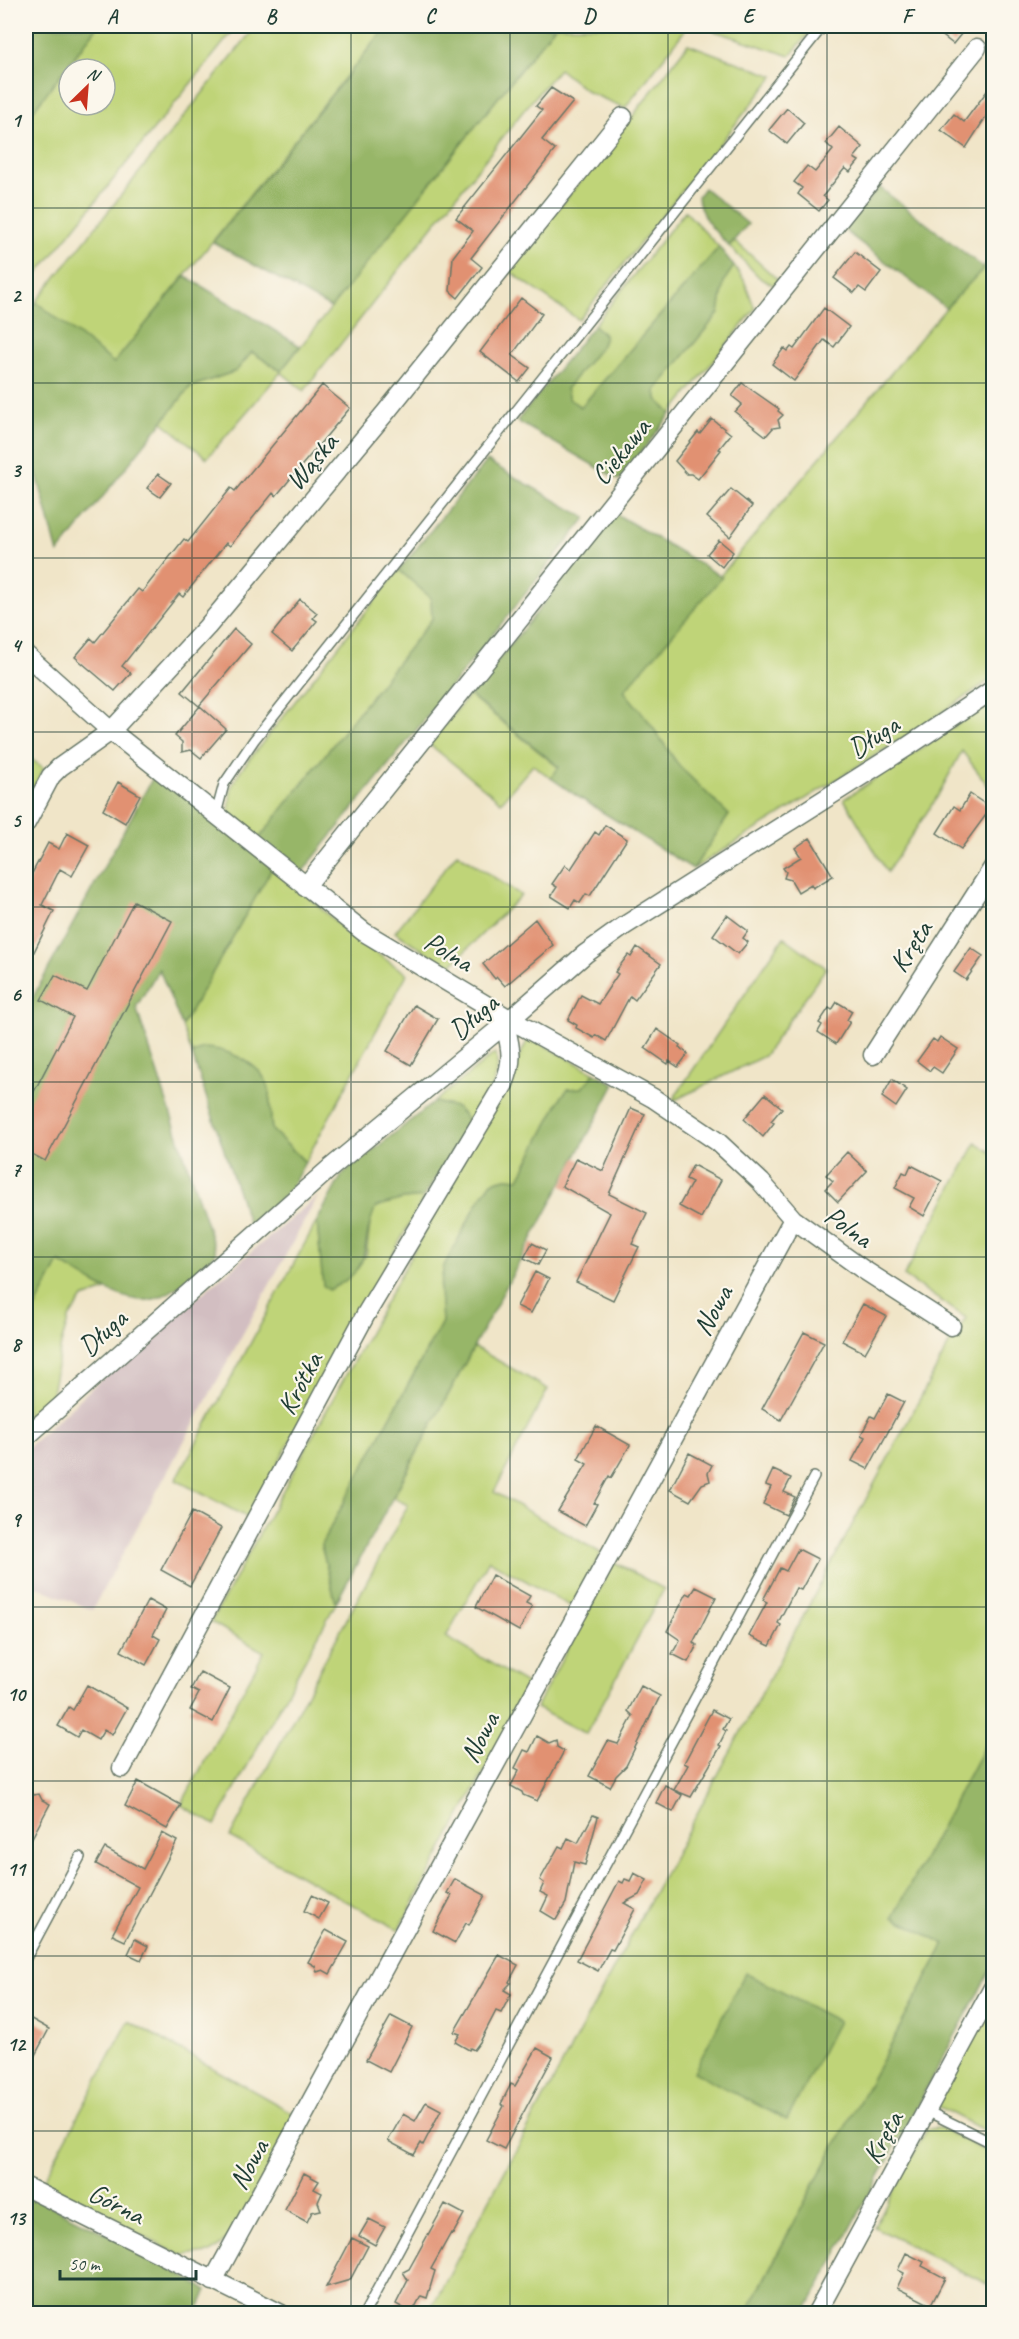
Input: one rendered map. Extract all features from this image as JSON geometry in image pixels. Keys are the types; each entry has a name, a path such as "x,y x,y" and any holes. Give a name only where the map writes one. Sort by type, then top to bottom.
{"street":[{"name":"Ciekawa","path":"305,886 977,48"},
{"name":"Wąska","path":"26,823 51,776 60,767 111,731 207,627 349,457 623,117"},
{"name":"Polna","path":"26,655 111,731 364,932 508,1022 653,1098 718,1142 761,1182 793,1219 861,1268 951,1326"},
{"name":"Długa","path":"26,1437 328,1170 508,1022 585,954 624,926 908,747 993,689"},
{"name":"Kręta","path":"873,1055 993,866"},
{"name":"Krótka","path":"122,1768 366,1314 504,1084 511,1068 512,1054 508,1022"},
{"name":"Nowa","path":"213,2281 793,1219"},
{"name":"Kręta","path":"816,2313 993,1986"},
{"name":"Górna","path":"26,2187 280,2313"}],"lane":[{"path":"216,814 224,784 254,740 823,26"},
{"path":"364,2313 814,1477"},
{"path":"26,1958 80,1857"},
{"path":"927,2111 993,2144"}],"shaded area":[{"path":"318,1196 92,1610 26,1582 26,1449 111,1370"}],"green space":[{"path":"26,26 98,26 74,57 57,57 57,80 26,120"},
{"path":"98,26 237,26 26,288 26,120 57,80 57,117 117,117 117,57 74,57"},
{"path":"256,26 387,26 114,363 36,302"},
{"path":"387,26 555,26 331,308 213,242"},
{"path":"555,26 688,26 625,108 588,92 559,69 524,110 304,391 281,372 207,458 162,422 190,387 236,371 252,352 281,371"},
{"path":"700,26 815,26 790,56"},
{"path":"688,44 774,76 579,320 508,270 625,126"},
{"path":"879,187 984,268 946,308 844,230"},
{"path":"704,188 748,224 729,246 701,211 698,196"},
{"path":"685,211 719,247 581,407 569,399 566,389 602,345 605,336 594,325"},
{"path":"735,241 778,280 774,285 761,279 729,246"},
{"path":"719,247 734,266 724,281 719,313 656,390 657,399 671,414 619,480 517,421 594,325 605,336 602,345 566,389 569,399 581,407"},
{"path":"993,256 993,678 908,735 693,869 729,815 679,766 647,719 623,691 946,308"},
{"path":"734,266 744,280 755,309 671,414 657,399 656,390 719,313 724,280"},
{"path":"185,276 300,346 281,371 252,352 236,371 190,387 58,553 26,434 26,316 36,302 114,363"},
{"path":"487,461 586,518 300,875 258,840 432,619 431,598 399,570"},
{"path":"616,514 722,577 624,691 647,719 679,766 729,815 693,869 551,778 559,767 470,695"},
{"path":"399,570 431,598 432,619 258,840 229,815 231,788 240,771"},
{"path":"469,695 559,768 551,778 533,765 501,802 429,744"},
{"path":"993,701 993,792 962,751 937,797 887,872 844,799"},
{"path":"26,756 44,768 26,805"},
{"path":"156,772 274,865 182,1026 159,969 136,1007 216,1253 174,1290 157,1298 146,1300 133,1299 106,1289 59,1262 26,1326 26,1007"},
{"path":"457,853 521,895 449,967 395,932"},
{"path":"274,865 350,935 407,974 305,1162 272,1130 267,1083 203,1048 192,1054 182,1026"},
{"path":"784,937 826,968 764,1056 671,1102"},
{"path":"529,1037 595,1073 582,1088 569,1089 562,1096 519,1179 506,1178 492,1182 480,1199 444,1266 440,1288 442,1322 321,1545 336,1603 215,1825 181,1805 264,1652 211,1622"},
{"path":"203,1048 230,1053 256,1068 267,1083 272,1130 305,1162 289,1192 249,1225 192,1054"},
{"path":"495,1053 497,1072 495,1081 470,1122 454,1108 434,1102"},
{"path":"595,1073 615,1084 336,1603 321,1545 442,1322 440,1288 444,1266 480,1199 492,1182 506,1178 519,1179 562,1096 568,1089 582,1088"},
{"path":"434,1102 456,1107 470,1122 424,1197 403,1199 376,1207 361,1263 345,1281 329,1290 323,1285 317,1221 342,1175"},
{"path":"976,1143 994,1154 993,1730 893,1917 945,1944 746,2313 428,2314 951,1341 966,1318 904,1276"},
{"path":"424,1197 248,1518 176,1480 317,1221 323,1285 366,1256 371,1216 376,1206 403,1199"},
{"path":"59,1262 106,1290 83,1298 69,1318 61,1344 51,1399 26,1421 26,1326"},
{"path":"474,1347 548,1389 494,1492 601,1553 572,1607 489,1560 446,1637 530,1686 399,1930 230,1837 408,1505 393,1498"},
{"path":"614,1562 664,1589 586,1734 536,1708"},
{"path":"993,1730 993,1965 805,2313 746,2314 945,1944 893,1917"},
{"path":"745,1973 838,2021 787,2120 694,2072"},
{"path":"993,1996 993,2135 937,2106"},
{"path":"129,2021 298,2116 235,2233 211,2253 180,2255 41,2185"},
{"path":"941,2128 993,2155 993,2287 874,2227 927,2129"},
{"path":"26,2193 153,2258 207,2290 197,2313 26,2313"}],"building":[{"path":"930,26 952,26 962,33 953,44"},
{"path":"993,83 993,119 987,115 966,148 941,130 954,114 964,122"},
{"path":"551,88 573,102 542,140 555,150 471,258 482,267 458,298 450,291 453,257 473,231 456,218 542,110 536,106"},
{"path":"787,108 804,123 787,144 769,130"},
{"path":"839,127 863,147 854,158 859,161 850,172 845,168 823,196 828,200 819,211 798,194 802,188 794,182 807,166 815,172 833,150 826,143"},
{"path":"855,252 881,272 866,292 859,287 854,293 834,278"},
{"path":"521,298 542,314 512,355 530,368 519,382 480,352"},
{"path":"824,308 849,327 834,347 824,340 794,381 772,364 784,348 788,351 791,347 794,349"},
{"path":"742,383 779,409 778,411 783,415 778,420 780,427 773,428 766,436 735,412 742,404 732,396"},
{"path":"322,385 350,408 276,496 273,493 230,546 226,543 183,597 179,594 122,666 131,673 115,691 75,657 91,638 95,642 138,589 142,592 184,539 188,542 231,488 235,491"},
{"path":"712,419 731,434 698,479 687,474 675,461 698,432 700,434"},
{"path":"158,474 171,483 160,497 147,488"},
{"path":"731,489 752,506 730,537 707,517"},
{"path":"719,540 733,552 722,567 707,554"},
{"path":"300,599 317,613 313,618 317,621 292,651 272,634"},
{"path":"234,629 251,644 199,706 182,692"},
{"path":"200,706 226,729 201,758 191,750 182,752 182,742 175,736"},
{"path":"118,782 140,795 125,823 103,810"},
{"path":"970,794 991,808 961,849 937,833 954,806 960,810"},
{"path":"605,825 627,839 590,896 586,894 580,903 575,900 570,908 551,896 557,887 552,884 565,865 571,869 595,832 599,835"},
{"path":"67,833 89,845 72,876 60,869 42,905 54,911 26,968 26,885 48,843 59,849"},
{"path":"810,838 833,876 813,888 811,884 798,892 791,880 784,878 786,872 783,868 801,857 795,848"},
{"path":"134,901 172,921 45,1161 26,1151 26,1107 73,1017 41,1000 55,975 87,991"},
{"path":"727,915 748,931 743,938 748,942 738,954 713,935"},
{"path":"535,919 553,945 505,986 497,977 495,979 483,964"},
{"path":"637,947 661,964 635,1000 630,996 606,1041 596,1035 594,1038 576,1028 577,1025 568,1020 581,995 598,1004 618,974 615,972 628,955 631,957"},
{"path":"971,948 983,956 966,980 954,972"},
{"path":"837,1002 852,1011 847,1020 850,1022 836,1044 818,1032 822,1025 819,1023 829,1008 832,1010"},
{"path":"414,1005 438,1019 411,1065 387,1051"},
{"path":"657,1029 680,1045 679,1047 688,1054 678,1067 669,1061 668,1064 645,1048"},
{"path":"940,1037 958,1049 942,1073 933,1067 930,1071 917,1061 933,1039 937,1042"},
{"path":"892,1079 907,1090 896,1107 882,1097"},
{"path":"765,1094 782,1108 771,1121 774,1123 763,1137 744,1119"},
{"path":"631,1108 645,1114 609,1194 647,1213 632,1244 639,1247 613,1300 576,1282 610,1213 562,1186 576,1158 603,1171"},
{"path":"847,1152 867,1171 838,1202 825,1189 833,1181 826,1175"},
{"path":"693,1165 721,1180 701,1218 679,1206 692,1182 686,1179"},
{"path":"911,1165 942,1181 924,1216 909,1207 914,1198 895,1188 903,1172 907,1174"},
{"path":"532,1243 546,1250 538,1265 524,1258"},
{"path":"535,1272 549,1279 531,1313 517,1306"},
{"path":"863,1304 886,1316 865,1353 842,1341"},
{"path":"804,1332 824,1342 781,1420 762,1409"},
{"path":"888,1394 904,1402 868,1469 852,1461 865,1437 861,1435 871,1416 875,1418"},
{"path":"596,1426 630,1445 594,1503 597,1504 585,1526 558,1511 587,1464 578,1459"},
{"path":"689,1453 712,1465 708,1473 710,1481 702,1484 690,1501 670,1490"},
{"path":"773,1470 791,1478 784,1492 795,1497 786,1515 763,1504 771,1487 766,1485"},
{"path":"192,1512 221,1528 190,1586 161,1570"},
{"path":"798,1549 818,1559 801,1590 796,1588 778,1623 781,1625 770,1646 749,1636 767,1602 763,1600 780,1568 786,1571"},
{"path":"492,1575 530,1596 526,1603 532,1606 519,1631 476,1607"},
{"path":"696,1587 716,1597 693,1643 697,1645 688,1662 672,1654 680,1640 667,1631 687,1593 691,1595"},
{"path":"148,1600 166,1610 153,1635 160,1639 146,1665 121,1651"},
{"path":"200,1672 230,1688 213,1722 190,1710 199,1693 191,1689"},
{"path":"87,1685 127,1708 112,1735 104,1730 98,1740 81,1730 77,1737 58,1726 69,1707 73,1710"},
{"path":"641,1686 660,1696 626,1766 616,1776 610,1787 589,1776 608,1741 618,1744 633,1716 628,1711"},
{"path":"712,1710 729,1719 723,1729 726,1731 719,1745 721,1746 691,1797 674,1790 688,1765 684,1763"},
{"path":"537,1736 549,1743 556,1740 557,1747 564,1751 537,1801 511,1786 519,1770 515,1768 524,1750 529,1752"},
{"path":"138,1781 181,1805 167,1829 125,1806"},
{"path":"665,1785 682,1795 673,1812 656,1803"},
{"path":"26,1791 33,1795 39,1794 42,1800 50,1804 26,1849"},
{"path":"593,1815 598,1817 585,1865 574,1862 566,1903 556,1920 541,1911 548,1896 540,1892 544,1883 540,1880 559,1846 563,1848 568,1838 578,1843"},
{"path":"162,1833 177,1841 125,1941 112,1935 138,1887 96,1864 105,1848 143,1869"},
{"path":"634,1873 647,1880 639,1895 624,1903 635,1909 613,1950 610,1949 598,1971 577,1960 619,1881 623,1883 625,1879 630,1881"},
{"path":"455,1879 485,1895 469,1925 466,1923 455,1943 433,1931 452,1895 447,1893"},
{"path":"312,1895 328,1903 319,1919 304,1911"},
{"path":"326,1930 348,1942 330,1974 323,1970 317,1972 315,1966 308,1962"},
{"path":"135,1939 148,1946 141,1960 128,1954"},
{"path":"499,1955 518,1965 509,1982 511,1983 504,1990 511,1994 501,2013 496,2011 474,2050 470,2048 469,2050 455,2042 460,2034 454,2032"},
{"path":"26,2016 49,2029 26,2072"},
{"path":"391,2016 412,2027 389,2072 366,2060"},
{"path":"537,2048 553,2057 504,2149 486,2140 504,2106 501,2104 511,2084 515,2086"},
{"path":"426,2102 441,2110 423,2145 421,2143 414,2155 388,2141 403,2114 415,2121"},
{"path":"304,2173 319,2181 314,2189 322,2193 318,2202 321,2210 312,2212 307,2222 285,2210"},
{"path":"445,2204 464,2214 431,2269 435,2271 427,2298 421,2296 412,2313 396,2304 408,2280 403,2272 409,2269"},
{"path":"369,2219 385,2227 375,2245 359,2236"},
{"path":"352,2238 368,2246 350,2280 326,2287"},
{"path":"906,2253 924,2262 922,2266 945,2278 931,2305 897,2288 904,2273 898,2270"}]}
